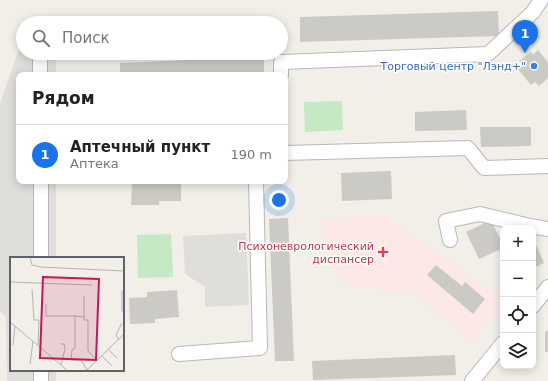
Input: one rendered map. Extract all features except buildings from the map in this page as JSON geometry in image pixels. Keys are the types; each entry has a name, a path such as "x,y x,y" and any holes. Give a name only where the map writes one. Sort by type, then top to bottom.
{"street":[{"path":"281,72 281,62 488,54 533,12 542,0"},
{"path":"40,60 40,72"},
{"path":"288,153 468,148 484,168 548,166"},
{"path":"41,184 41,257"},
{"path":"179,354 260,348 256,184"},
{"path":"450,240 446,221 480,214 548,229"},
{"path":"536,302 548,287"},
{"path":"472,381 500,347"}],"shaded area":[{"path":"16,57 16,60 56,60 56,72 16,72 16,184 56,184 56,257 10,257 10,371 56,371 56,381 7,381 6,317 0,311 0,104"},
{"name":"Психоневрологический диспансер","path":"383,215 500,297 500,307 472,342 412,293 343,285 317,219"},
{"path":"246,233 249,305 205,307 205,287 185,274 183,236"}],"green space":[{"path":"342,101 343,130 305,132 304,102"},
{"path":"171,234 173,277 138,278 137,235"}],"place":[{"name":"Аптечный пункт","path":"525,53"},
{"name":"Торговый центр \"Лэнд+\"","path":"534,66"},
{"name":"Психоневрологический диспансер","path":"383,252"}]}
